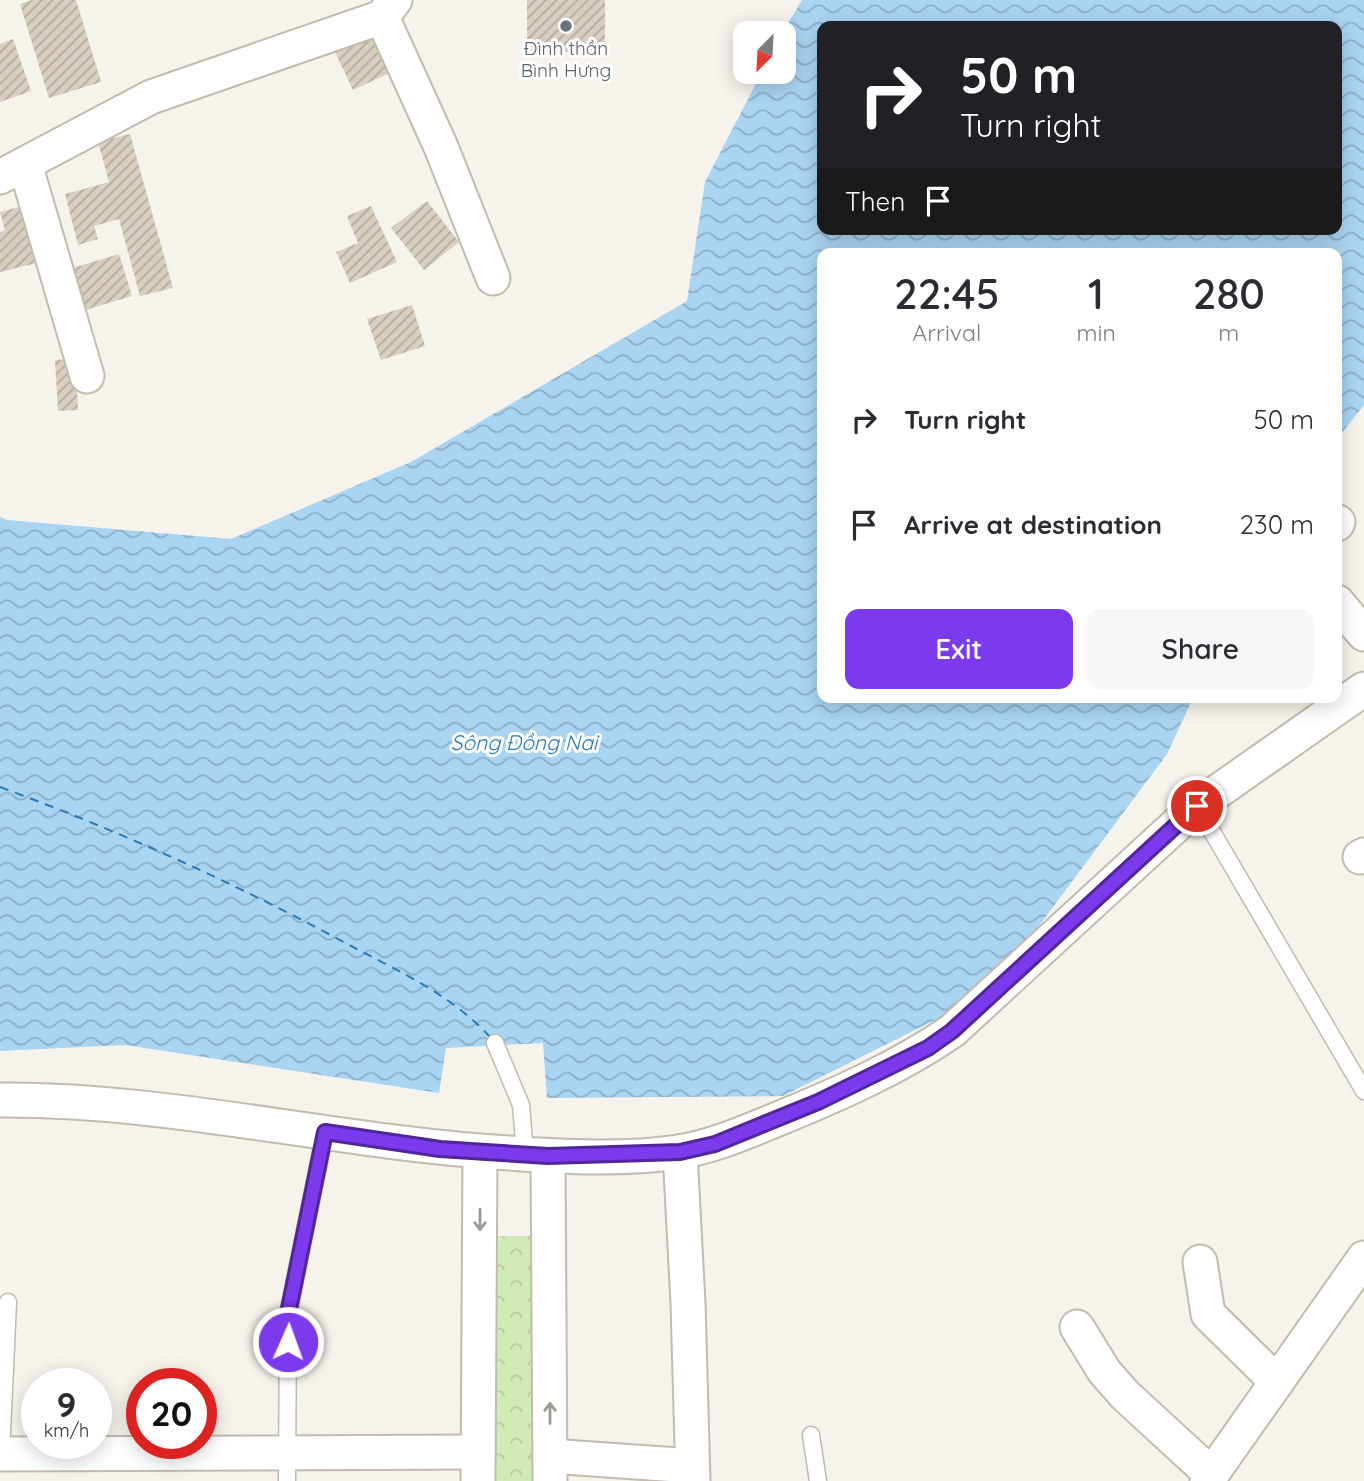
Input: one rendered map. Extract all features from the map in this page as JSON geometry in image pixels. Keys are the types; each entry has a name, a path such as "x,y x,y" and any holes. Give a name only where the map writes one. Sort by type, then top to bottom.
{"street":[{"path":"87,376 13,171 151,97 388,8 493,278"},
{"path":"1342,608 1364,634"},
{"path":"0,1100 62,1100 480,1152 536,1155 680,1152 715,1144 818,1102 928,1048 952,1031 1012,978 1197,806 1360,702"},
{"path":"1,1454 287,1467 478,1466 480,1152"},
{"path":"536,1155 550,1469 692,1474 680,1152"},
{"path":"1077,1326 1104,1371 1209,1478 1364,1258"},
{"path":"1200,1262 1208,1314 1214,1323 1277,1382"}],"lane":[{"path":"1197,806 1364,1090"},
{"path":"495,1043 521,1105 536,1155"},
{"path":"287,1467 288,1314 325,1132"},
{"path":"1,1454 8,1302"},
{"path":"811,1435 818,1481"}],"green space":[{"path":"493,1236 531,1236 537,1242 537,1481 487,1481"}],"water":[{"name":"Sông Đồng Nai","path":"802,0 1364,0 1364,405 1342,433 1342,248 817,248 817,703 1191,703 1167,754 989,993 783,1096 547,1098 543,1043 446,1048 439,1093 125,1045 0,1051 0,517 7,520 231,539 411,462 687,301 705,182 756,84 796,84 796,21 789,21"}],"building":[{"path":"32,0 76,0 101,82 49,98 20,4"},
{"name":"Đình thần Bình Hưng","path":"527,0 605,0 605,52 527,52"},
{"path":"376,27 396,70 353,90 333,48"},
{"path":"13,39 31,91 0,102 0,44"},
{"path":"130,134 173,288 140,296 119,219 94,226 98,239 78,245 65,194 109,182 98,142"},
{"path":"427,201 459,242 424,270 391,228"},
{"path":"22,206 37,263 0,272 0,232 5,230 0,212"},
{"path":"371,206 397,262 350,283 336,252 358,243 347,216"},
{"path":"119,254 132,296 79,312 66,270"},
{"path":"412,305 425,346 381,360 367,319"},
{"path":"75,359 78,410 58,411 55,360"}],"ferry route":[{"path":"0,787 91,822 267,902 426,986 460,1010 490,1037"}],"place":[{"name":"Đình thần Bình Hưng","path":"566,26"}],"route":[{"path":"288,1342 288,1314 301,1239 325,1132 440,1149 548,1156 655,1155 715,1144 818,1102 928,1048 952,1031 1012,978 1197,806"}]}
